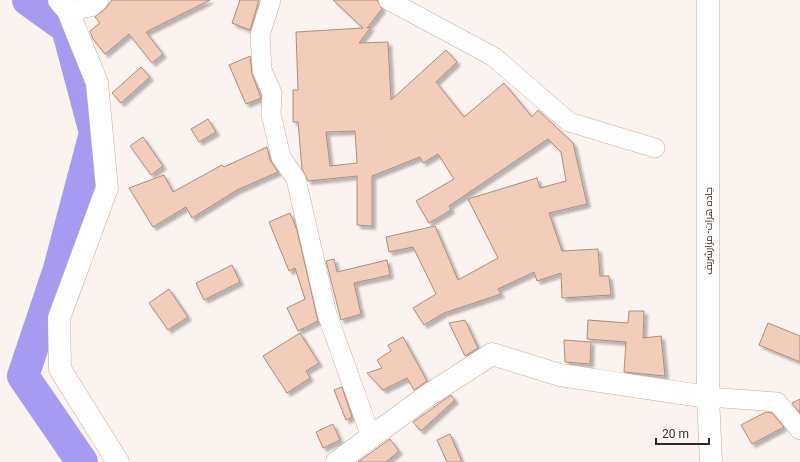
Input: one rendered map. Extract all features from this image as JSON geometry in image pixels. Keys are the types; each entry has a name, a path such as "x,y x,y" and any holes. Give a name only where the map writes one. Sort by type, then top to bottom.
{"main road":[{"name":"جاده هرات- مزارشریف","path":"708,0 708,397 711,462"},
{"path":"64,5 97,83 107,188 59,318 60,369 118,462"},
{"path":"337,462 427,396 492,354 560,375 708,397"}],"street":[{"path":"64,5 91,7 99,0"},
{"path":"271,0 260,35 262,70 272,93 272,121 281,157 296,180 327,314 371,437"},
{"path":"388,0 494,57 569,122 655,148"},
{"path":"708,397 776,402 800,430"}],"building":[{"path":"112,0 210,0 146,32 163,54 152,63 129,34 105,54 93,39 90,31 100,23 95,17 106,8"},
{"path":"240,0 259,0 250,30 232,23"},
{"path":"333,0 377,0 382,9 367,28 371,27 359,43 388,42 391,100 446,50 457,62 436,82 464,117 504,83 532,117 538,110 573,143 587,204 549,213 562,251 598,249 600,276 609,276 611,295 562,298 561,273 537,281 534,272 498,289 501,294 444,313 424,325 413,308 436,294 413,247 389,252 386,237 435,226 458,280 498,258 468,199 537,178 540,188 566,181 561,152 548,139 449,206 451,210 429,223 416,201 454,179 438,154 423,163 420,157 372,176 372,226 357,225 357,176 308,181 302,169 298,122 293,122 293,90 298,90 296,32 363,28","holes":["355,131 357,163 330,166 326,132"]},
{"path":"250,56 252,74 261,98 246,104 229,65"},
{"path":"141,67 150,77 121,103 112,93"},
{"path":"208,119 216,132 199,142 191,129"},
{"path":"143,137 163,166 151,175 130,146"},
{"path":"267,147 270,160 278,172 237,190 192,218 186,207 153,227 129,188 164,175 173,192 222,165 224,167"},
{"path":"290,213 297,230 318,321 298,331 287,308 305,299 295,268 289,271 269,222"},
{"path":"334,259 337,272 387,260 390,275 354,283 361,314 341,320 326,261"},
{"path":"232,265 240,282 204,300 196,283"},
{"path":"169,289 188,317 168,330 149,303"},
{"path":"629,311 644,311 643,338 661,336 665,376 624,372 626,342 587,339 588,320 628,323"},
{"path":"465,320 478,348 465,356 449,323"},
{"path":"768,323 800,336 800,362 759,345"},
{"path":"300,333 319,363 306,371 310,378 287,393 263,356"},
{"path":"403,337 427,381 414,390 407,378 383,390 367,373 382,368 377,360 391,351 388,345"},
{"path":"564,340 591,342 590,364 565,362"},
{"path":"342,387 352,417 346,420 334,390"},
{"path":"451,395 455,400 421,431 413,422"},
{"path":"800,399 800,413 792,403"},
{"path":"766,412 772,413 784,427 752,444 741,425"},
{"path":"333,424 340,440 323,448 316,432"},
{"path":"450,434 462,462 447,462 437,440"},
{"path":"390,439 399,451 386,462 358,462"}],"waterway":[{"path":"28,0 67,28 95,133 59,269 23,376 82,462"}]}
